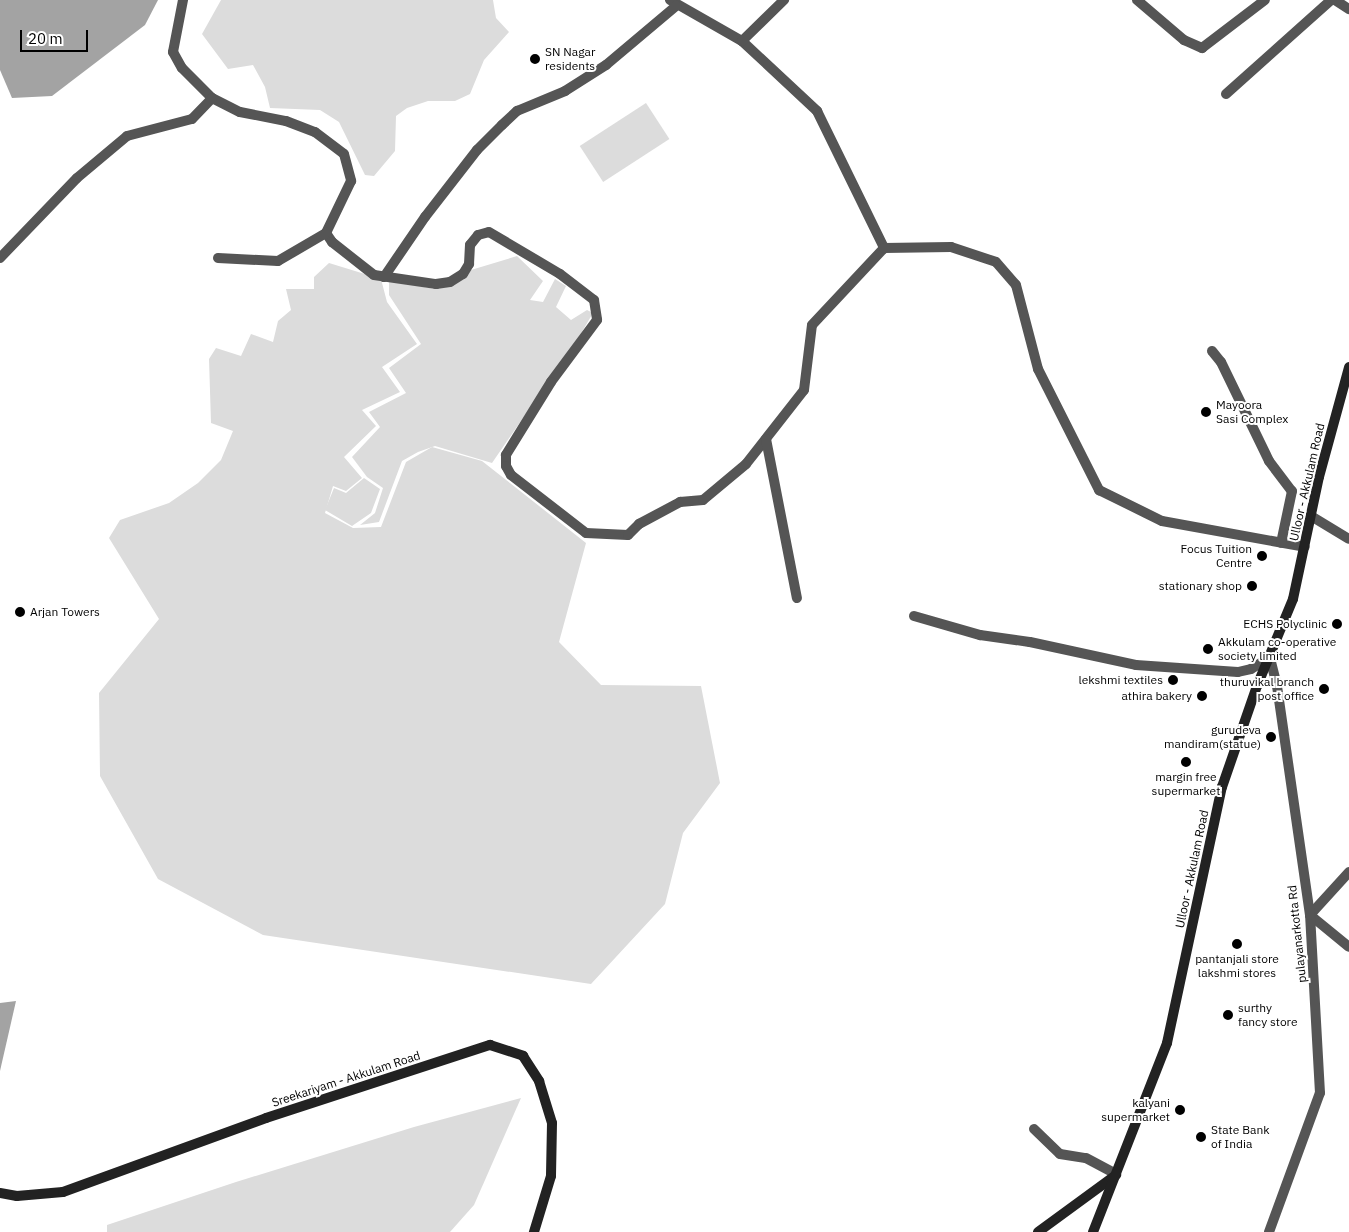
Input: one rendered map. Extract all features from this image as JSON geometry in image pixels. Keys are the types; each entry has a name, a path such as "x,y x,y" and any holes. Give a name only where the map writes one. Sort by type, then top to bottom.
{"main road":[{"name":"Ulloor - Akkulam Road","path":"1093,1232 1167,1043 1222,787 1292,599 1311,516 1345,394 1349,367"},
{"name":"Sreekariyam - Akkulam Road","path":"0,1193 17,1196 63,1192 266,1118 490,1045 523,1056 539,1081 552,1123 551,1176 534,1232"},
{"path":"1038,1232 1116,1174"}],"street":[{"path":"183,0 172,52 182,68 212,98 240,112 286,121 315,132 344,154 351,181 326,233 278,261 218,258"},
{"path":"742,41 784,0"},
{"path":"1137,0 1184,40 1202,48 1264,0"},
{"path":"1226,94 1331,0"},
{"path":"1335,0 1349,9"},
{"path":"384,277 425,217 477,150 502,125 517,111 566,91 606,65 673,3 742,41 817,111 884,248"},
{"path":"0,258 76,178 127,136 192,119 212,98"},
{"path":"326,233 332,242 374,274 436,284 450,282 463,274 470,264 470,245 478,235 489,232 535,258 594,300 597,320 552,382 506,455 506,466 511,475 586,533 628,535 639,524 680,502 703,500 746,464 804,390 812,325 884,248 950,247 996,262 1016,285 1038,369 1099,490 1162,521 1305,547"},
{"path":"1212,352 1221,362 1269,461 1292,491 1281,543"},
{"path":"766,439 797,598"},
{"path":"1311,516 1349,539"},
{"path":"914,616 980,635 1030,642 1136,665 1238,672 1251,669 1270,657"},
{"name":"pulayanarkotta Rd","path":"1269,1232 1320,1092 1310,915 1278,686 1270,657"},
{"path":"1349,872 1310,915 1349,947"},
{"path":"1034,1129 1060,1154 1086,1158 1116,1174"}],"shaded area":[{"path":"0,0 158,0 145,25 52,96 12,98 0,70"},
{"path":"221,0 493,0 496,18 509,32 484,60 470,94 455,101 428,101 407,108 396,116 395,151 374,176 365,175 339,122 320,110 270,108 265,87 253,65 228,69 202,34"},
{"path":"646,103 669,139 603,182 580,146"},
{"path":"517,256 543,281 530,300 543,302 555,279 566,286 556,307 571,320 587,310 593,313 580,335 492,463 435,446 418,452 402,461 379,522 360,525 375,513 383,488 367,477 352,457 380,427 369,412 406,393 389,368 421,344 389,295 389,280 434,289 471,270"},
{"path":"329,263 381,279 387,302 417,344 382,367 400,392 362,410 376,426 344,457 362,478 346,491 333,486 325,513 353,528 381,527 406,462 432,447 482,461 586,543 559,642 601,685 701,686 720,783 683,833 665,904 591,984 263,935 158,879 100,776 99,693 159,619 109,538 120,520 169,503 198,483 221,460 233,431 211,423 209,359 216,348 241,356 251,334 273,342 278,321 291,310 286,289 314,289 314,277"},
{"path":"364,478 380,489 371,513 352,526 325,510 334,488 346,493"},
{"path":"16,1001 0,1071 0,1003"},
{"path":"521,1098 474,1205 450,1232 107,1232 107,1225 236,1182 414,1127"}],"place":[{"name":"SN Nagar residents","path":"535,59"},
{"name":"Mayoora Sasi Complex","path":"1206,412"},
{"name":"Focus Tuition Centre","path":"1262,556"},
{"name":"stationary shop","path":"1252,586"},
{"name":"Arjan Towers","path":"20,612"},
{"name":"ECHS Polyclinic","path":"1337,624"},
{"name":"Akkulam co-operative society limited","path":"1208,649"},
{"name":"lekshmi textiles","path":"1173,680"},
{"name":"thuruvikal branch post office","path":"1324,689"},
{"name":"athira bakery","path":"1202,696"},
{"name":"gurudeva mandiram(statue)","path":"1271,737"},
{"name":"margin free supermarket","path":"1186,762"},
{"name":"pantanjali store lakshmi stores","path":"1237,944"},
{"name":"surthy fancy store","path":"1228,1015"},
{"name":"kalyani supermarket","path":"1180,1110"},
{"name":"State Bank of India","path":"1201,1137"}]}
